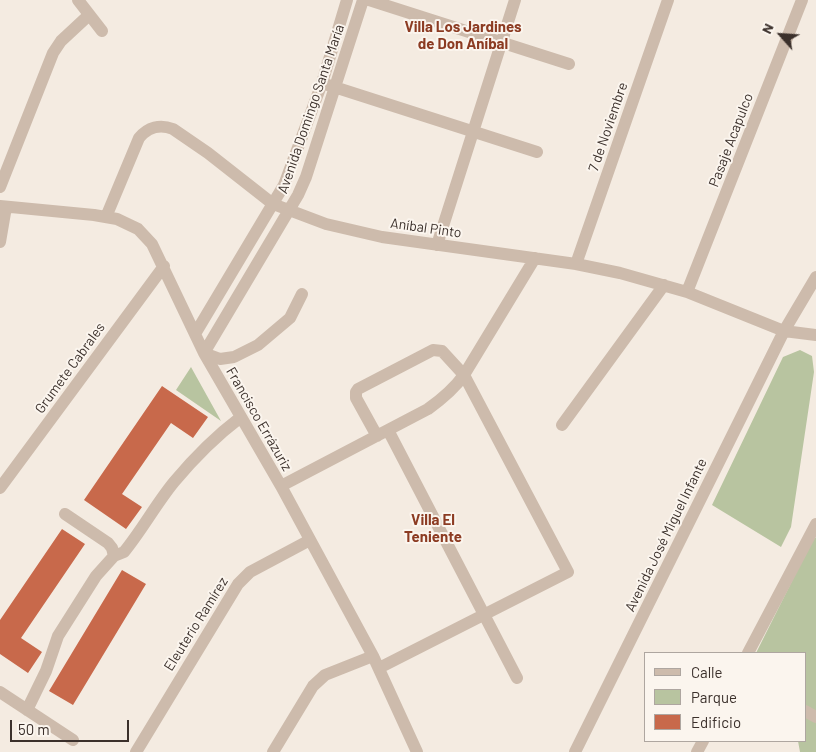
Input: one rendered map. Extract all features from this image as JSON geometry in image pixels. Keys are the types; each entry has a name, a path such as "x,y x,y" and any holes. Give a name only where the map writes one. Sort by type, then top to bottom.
{"street":[{"path":"78,0 102,31"},
{"name":"Avenida Domingo Santa María","path":"194,334 284,185 294,163 322,84 347,0"},
{"name":"Avenida Domingo Santa María","path":"204,354 290,211 306,177 363,0"},
{"path":"369,0 569,64"},
{"path":"437,245 515,0"},
{"name":"7 de Noviembre","path":"576,264 668,0"},
{"name":"Pasaje Acapulco","path":"687,292 802,0"},
{"path":"0,187 52,54 61,41 89,15"},
{"path":"322,84 537,152"},
{"name":"Aníbal Pinto","path":"106,217 140,138 147,130 161,126 173,129 186,138 273,204 326,224 354,232 576,264 664,285 687,292 784,330 816,335"},
{"path":"0,242 3,207"},
{"name":"Francisco Errázuriz","path":"3,207 106,217 123,221 138,229 152,244 204,354 281,486 379,668 417,752"},
{"path":"281,486 442,400 464,375 535,258"},
{"name":"Grumete Cabrales","path":"0,488 164,266"},
{"name":"Avenida José Miguel Infante","path":"575,752 784,330 816,276"},
{"path":"562,425 664,285"},
{"path":"204,354 220,359 234,357 258,345 290,318 302,294"},
{"path":"379,668 484,615 568,572 464,375 444,353 436,350 361,386 356,392 356,398 382,433 484,615 517,678"},
{"path":"27,710 46,671 58,636 96,576 114,556 124,552 173,483 201,452 215,437 241,418"},
{"path":"65,514 108,543 112,548 114,556"},
{"path":"749,652 816,524"},
{"name":"Eleuterio Ramírez","path":"136,752 238,584 250,572 310,540"},
{"path":"273,752 316,682 324,675 372,656"},
{"path":"0,692 73,740"}],"green space":[{"path":"800,350 812,356 814,372 791,527 781,547 712,505 783,357"},
{"path":"191,367 221,421 176,390"},
{"path":"816,537 816,752 800,752 798,742 806,742 806,652 756,652 812,541"}],"building":[{"path":"162,386 208,417 193,438 171,423 122,494 142,507 126,529 84,500"},
{"path":"62,529 85,544 21,638 42,652 28,673 0,654 0,620"},
{"path":"122,570 146,584 73,705 49,691"}],"district":[{"name":"Villa Los Jardines de Don Aníbal","path":"463,36"},
{"name":"Villa El Teniente","path":"433,528"}]}
